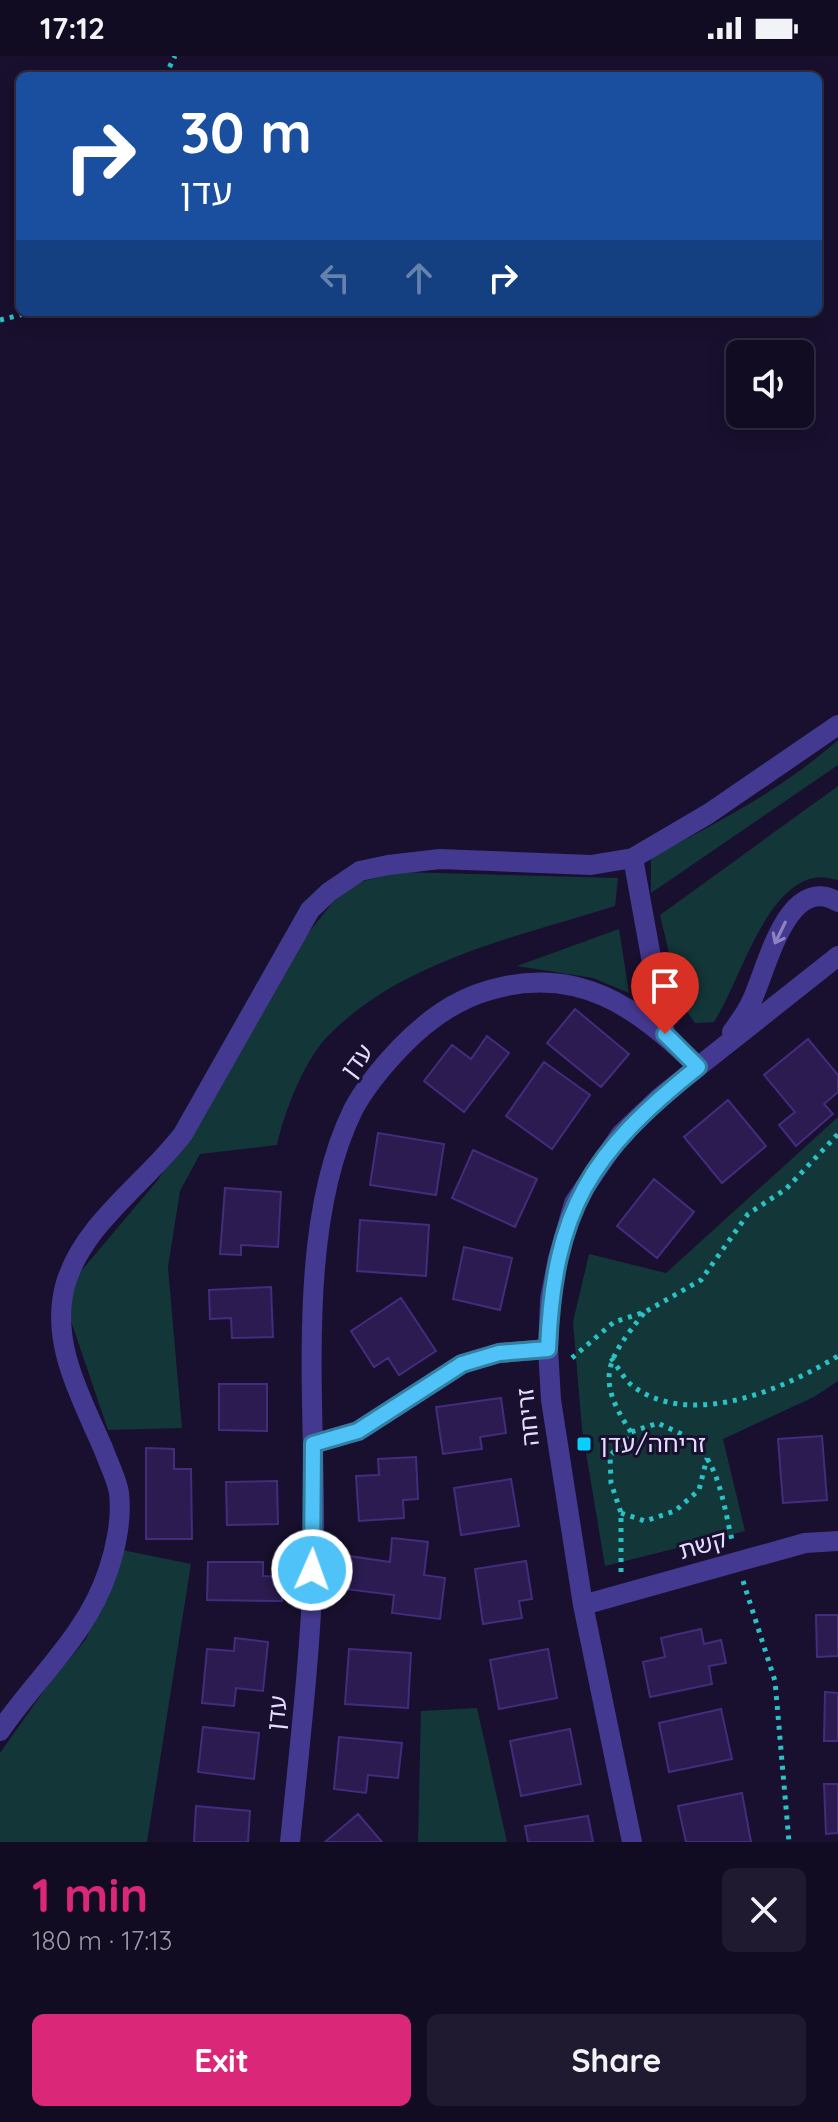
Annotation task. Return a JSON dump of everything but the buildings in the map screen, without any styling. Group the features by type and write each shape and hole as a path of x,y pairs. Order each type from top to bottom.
{"street":[{"path":"0,1731 91,1614 109,1570 119,1521 119,1491 65,1352 59,1324 65,1285 82,1248 115,1207 160,1164 183,1134 310,910 329,892 360,871 388,865 440,859 591,865 633,858 754,784 838,725"},
{"path":"633,858 665,1034"},
{"path":"720,1049 751,1003 788,916 805,899 827,896 838,902"},
{"name":"זריחה","path":"632,1842 583,1605 560,1466 549,1376 550,1299 574,1203 621,1134 698,1067 838,956"},
{"name":"עדן","path":"290,1842 306,1680 314,1542 316,1286 324,1204 335,1156 354,1109 379,1070 415,1032 461,998 513,983 554,983 598,992 627,1005 665,1034 698,1067"},
{"path":"313,1444 358,1431 462,1364 499,1353 548,1349"},
{"name":"קשת","path":"583,1605 805,1543 838,1541"}],"path":[{"path":"549,1376 614,1322 645,1312 701,1280 748,1214 786,1189 838,1134"},
{"path":"631,1432 608,1392 611,1358 645,1312"},
{"path":"611,1358 633,1387 664,1400 704,1406 785,1384 838,1356"},
{"path":"618,1597 623,1543 621,1513 611,1483 610,1456 631,1432 658,1423 692,1440 707,1458 717,1479 738,1562 775,1681 789,1842"},
{"path":"621,1513 645,1521 675,1511 699,1490 707,1458"}],"green space":[{"path":"838,740 838,765 651,893 651,857 772,790"},
{"path":"838,786 838,880 813,878 795,886 780,900 754,940 714,1022 695,1023 681,1003 660,915"},
{"path":"397,872 618,878 615,906 462,954 390,988 358,1010 328,1036 311,1059 290,1103 277,1145 200,1154 180,1191 168,1267 182,1428 108,1430 70,1318 71,1283 157,1181 221,1087 289,957 333,902 357,883"},
{"path":"619,929 629,993 593,978 517,966"},
{"path":"838,1117 838,1381 814,1397 723,1439 745,1531 605,1566 582,1429 573,1322 589,1254 666,1273"},
{"path":"122,1550 191,1564 147,1842 0,1842 0,1753 50,1682 86,1639"},
{"path":"477,1708 507,1842 418,1842 421,1711"}],"place":[{"name":"זריחה/עדן","path":"584,1444"}],"route":[{"path":"312,1570 313,1444 358,1431 462,1364 499,1353 548,1349 550,1299 574,1203 621,1134 698,1067 665,1034"}]}
